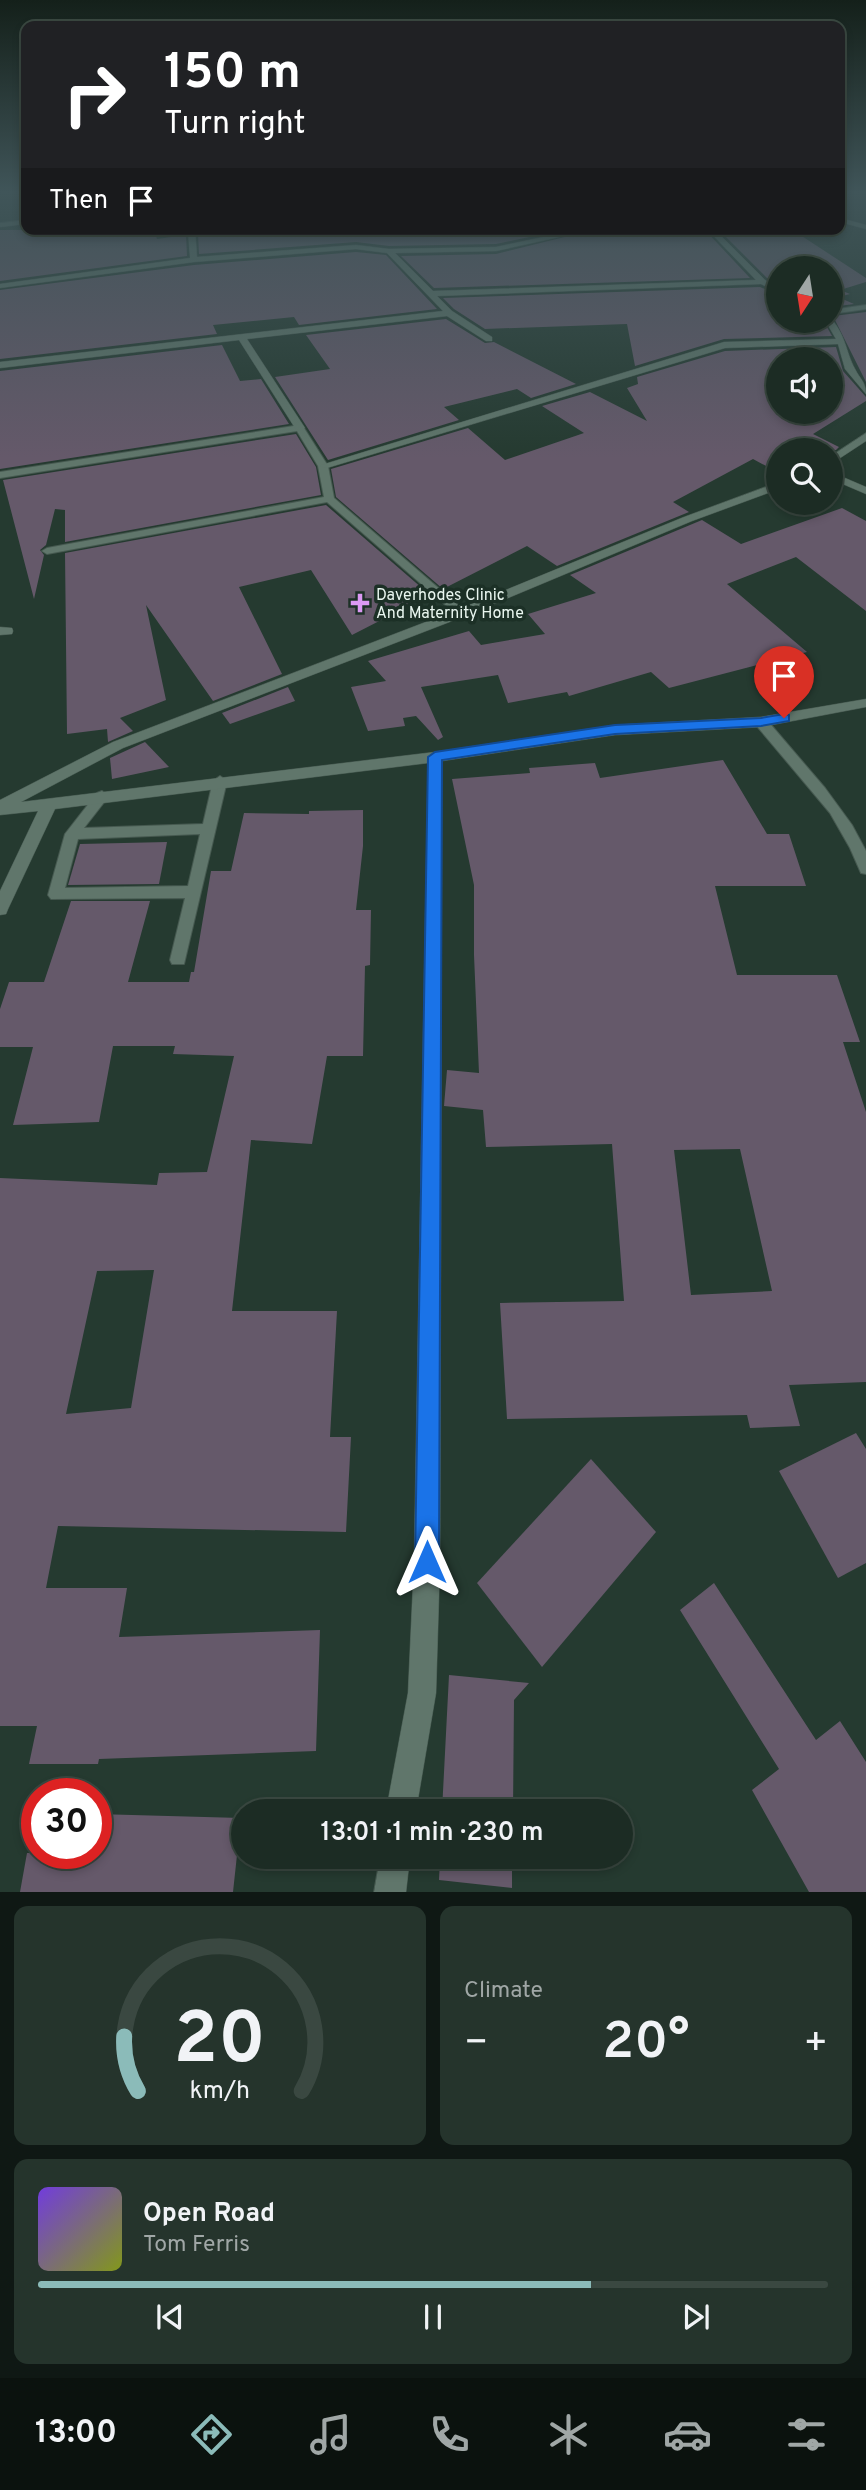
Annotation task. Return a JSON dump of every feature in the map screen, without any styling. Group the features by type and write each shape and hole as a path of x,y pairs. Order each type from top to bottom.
{"street":[{"path":"0,286 35,281"},
{"path":"417,281 449,313 489,339"},
{"path":"429,294 766,284"},
{"path":"0,365 449,313"},
{"path":"837,333 850,369 866,391"},
{"path":"241,337 300,428"},
{"path":"323,466 724,345 842,341"},
{"path":"843,452 866,436"},
{"path":"843,480 866,491"},
{"path":"0,808 118,746 461,613 688,519 766,490"},
{"path":"0,808 435,757 615,730 761,722 862,700"},
{"path":"403,1799 422,1693 427,1562 435,757"},
{"path":"0,909 50,802"},
{"path":"390,1892 393,1869"}],"lane":[{"path":"844,310 866,307"},
{"path":"0,475 300,428 323,466 328,499 461,613"},
{"path":"47,551 328,499"},
{"path":"761,722 835,809 859,849 866,869"},
{"path":"178,960 220,781"},
{"path":"102,796 72,834 56,895 194,892"},
{"path":"72,834 209,828"}],"building":[{"path":"68,281 411,281 437,309 299,325 294,317 213,325 217,334 0,359 0,290"},
{"path":"427,281 646,281 434,288"},
{"path":"844,281 866,282 844,289"},
{"path":"760,287 766,290 766,333 830,333 832,336 724,339 635,366 627,324 485,329 454,309 443,298"},
{"path":"866,312 866,382 842,333 844,332 844,315"},
{"path":"446,319 485,343 494,342 576,384 531,398 517,389 444,407 459,420 328,460 275,377 330,369 306,335"},
{"path":"222,345 240,381 261,379 289,424 0,469 0,371"},
{"path":"766,350 766,424 829,424 813,434 821,438 766,438 766,466 753,459 673,502 689,512 557,566 527,546 443,589 336,497 331,469 468,428 505,460 584,433 542,406 590,392 647,421 627,388 638,384 637,377 725,351"},
{"path":"843,371 866,397 866,401 843,415"},
{"path":"296,434 316,467 321,495 65,542 65,510 55,509 46,545 40,550 44,555 34,599 3,480"},
{"path":"326,505 430,595 352,635 311,570 239,587 282,674 213,701 146,605 166,700 120,718 133,731 108,742 107,729 67,734 65,553"},
{"path":"843,509 866,521 866,611 796,557 727,584 807,652 669,688 651,672 569,696 567,692 508,703 498,675 421,687 443,737 438,740 416,716 403,718 405,726 368,731 351,687 386,681 368,661 469,631 481,645 545,634 528,614 596,593 570,575 702,520 741,544 822,515 843,515"},
{"path":"288,687 295,701 230,724 222,713"},
{"path":"145,742 169,767 112,779 110,758"},
{"path":"723,760 767,834 789,834 806,886 715,886 737,975 837,975 860,1042 843,1042 866,1112 866,1382 789,1385 800,1426 750,1428 747,1415 507,1419 500,1303 624,1301 612,1144 486,1147 483,1110 444,1106 447,1070 479,1073 474,885 452,779 530,773 529,768 595,763 600,778","holes":["740,1149 772,1291 691,1295 674,1150"]},
{"path":"363,810 363,846 356,910 371,910 370,965 365,966 363,1056 327,1056 312,1144 251,1140 232,1311 337,1311 330,1437 351,1437 346,1532 58,1526 46,1588 127,1588 119,1637 320,1630 316,1751 99,1759 98,1764 29,1764 37,1726 0,1726 0,1178 157,1185 159,1173 207,1172 234,1056 173,1054 175,1046 113,1046 99,1122 13,1125 33,1047 0,1047 0,1009 9,982 44,982 71,901 150,901 128,982 189,982 191,972 194,972 211,871 231,871 244,813 309,814 309,811","holes":["154,1270 131,1408 66,1414 97,1271"]},
{"path":"167,842 159,884 68,885 80,844"},
{"path":"856,1433 866,1449 866,1563 838,1578 779,1471"},
{"path":"591,1459 656,1532 542,1667 477,1583"},
{"path":"714,1583 816,1740 840,1721 866,1762 866,1892 809,1892 752,1790 779,1769 680,1610"},
{"path":"449,1675 529,1683 514,1700 513,1799 443,1799"},
{"path":"112,1814 231,1818 231,1869 235,1869 233,1892 20,1892 24,1869 112,1869"},
{"path":"439,1869 512,1869 512,1888 439,1880"}],"place":[{"name":"Daverhodes Clinic And Maternity Home","path":"360,603"}],"route":[{"path":"427,1562 435,757 615,730 761,722 784,718"}]}
